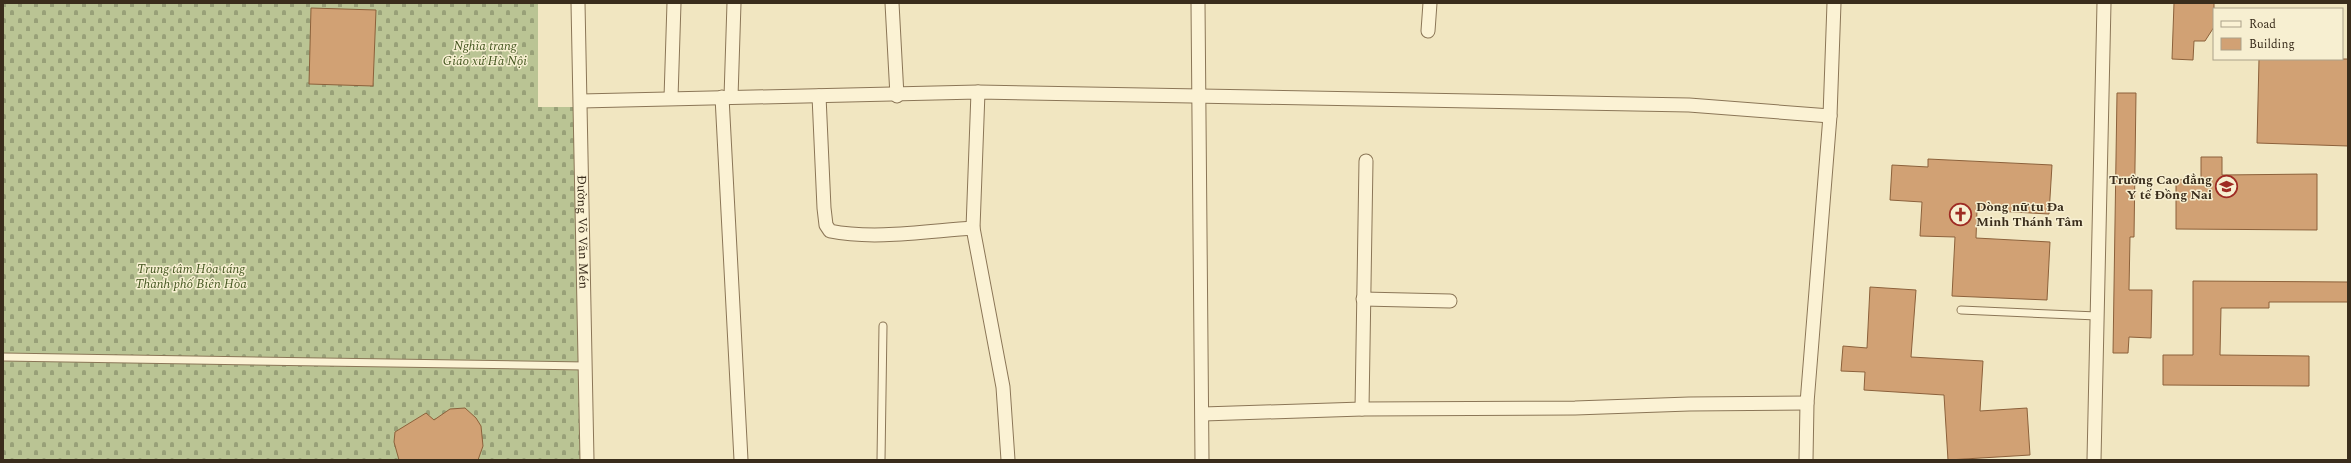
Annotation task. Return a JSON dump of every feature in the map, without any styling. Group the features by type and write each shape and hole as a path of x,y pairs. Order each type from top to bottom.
{"street":[{"name":"Đường Võ Văn Mén","path":"578,3 587,460"},
{"path":"671,98 674,3"},
{"path":"734,3 727,97 741,460"},
{"path":"892,3 897,96"},
{"path":"1198,3 1203,414 1202,460"},
{"path":"1428,31 1430,3"},
{"path":"1806,460 1807,403 1830,116 1834,3"},
{"path":"2094,460 2104,3"},
{"path":"581,101 727,97 897,96 978,92 1567,104 1689,105 1830,116"},
{"path":"978,92 973,228 1003,387 1008,460"},
{"path":"819,96 824,208 826,225 830,231 842,233 880,233 973,228"},
{"path":"1362,409 1366,161"},
{"path":"1363,300 1450,301"},
{"path":"1203,414 1362,409 1575,408 1689,404 1807,403"}],"lane":[{"path":"1961,310 2097,316"},
{"path":"881,460 883,326"},
{"path":"3,357 585,366"}],"green space":[{"name":"Trung tâm Hỏa táng Thành phố Biên Hòa","path":"3,3 538,3 538,107 575,107 581,460 3,460"}],"building":[{"path":"2174,3 2214,3 2213,29 2205,41 2194,41 2193,60 2172,59"},
{"path":"311,8 376,10 373,86 309,84"},
{"path":"2348,59 2348,146 2257,143 2259,60"},
{"path":"2117,93 2136,93 2134,237 2130,237 2129,290 2152,290 2151,338 2129,337 2128,353 2113,353"},
{"path":"2201,157 2222,157 2222,175 2317,174 2317,230 2176,229 2176,180 2201,179"},
{"path":"1928,159 2052,165 2049,214 1977,210 1976,238 2050,242 2047,300 1952,296 1955,237 1920,236 1922,202 1890,200 1892,165 1928,167"},
{"path":"2193,281 2348,282 2348,302 2269,302 2269,308 2221,308 2220,355 2309,356 2309,386 2163,385 2163,355 2193,355"},
{"path":"1870,287 1916,290 1911,357 1983,361 1980,411 2027,408 2030,455 1948,460 1944,395 1864,390 1865,372 1841,371 1843,346 1867,348"},
{"path":"465,408 476,418 481,426 483,446 478,460 399,460 394,442 395,432 426,413 434,420 450,409"}],"place":[{"name":"Trường Cao đẳng Y tế Đồng Nai","path":"2227,187"},
{"name":"Dòng nữ tu Đa Minh Thánh Tâm","path":"1961,214"}],"park label":[{"name":"Nghĩa trang Giáo xứ Hà Nội","path":"485,54"}]}
